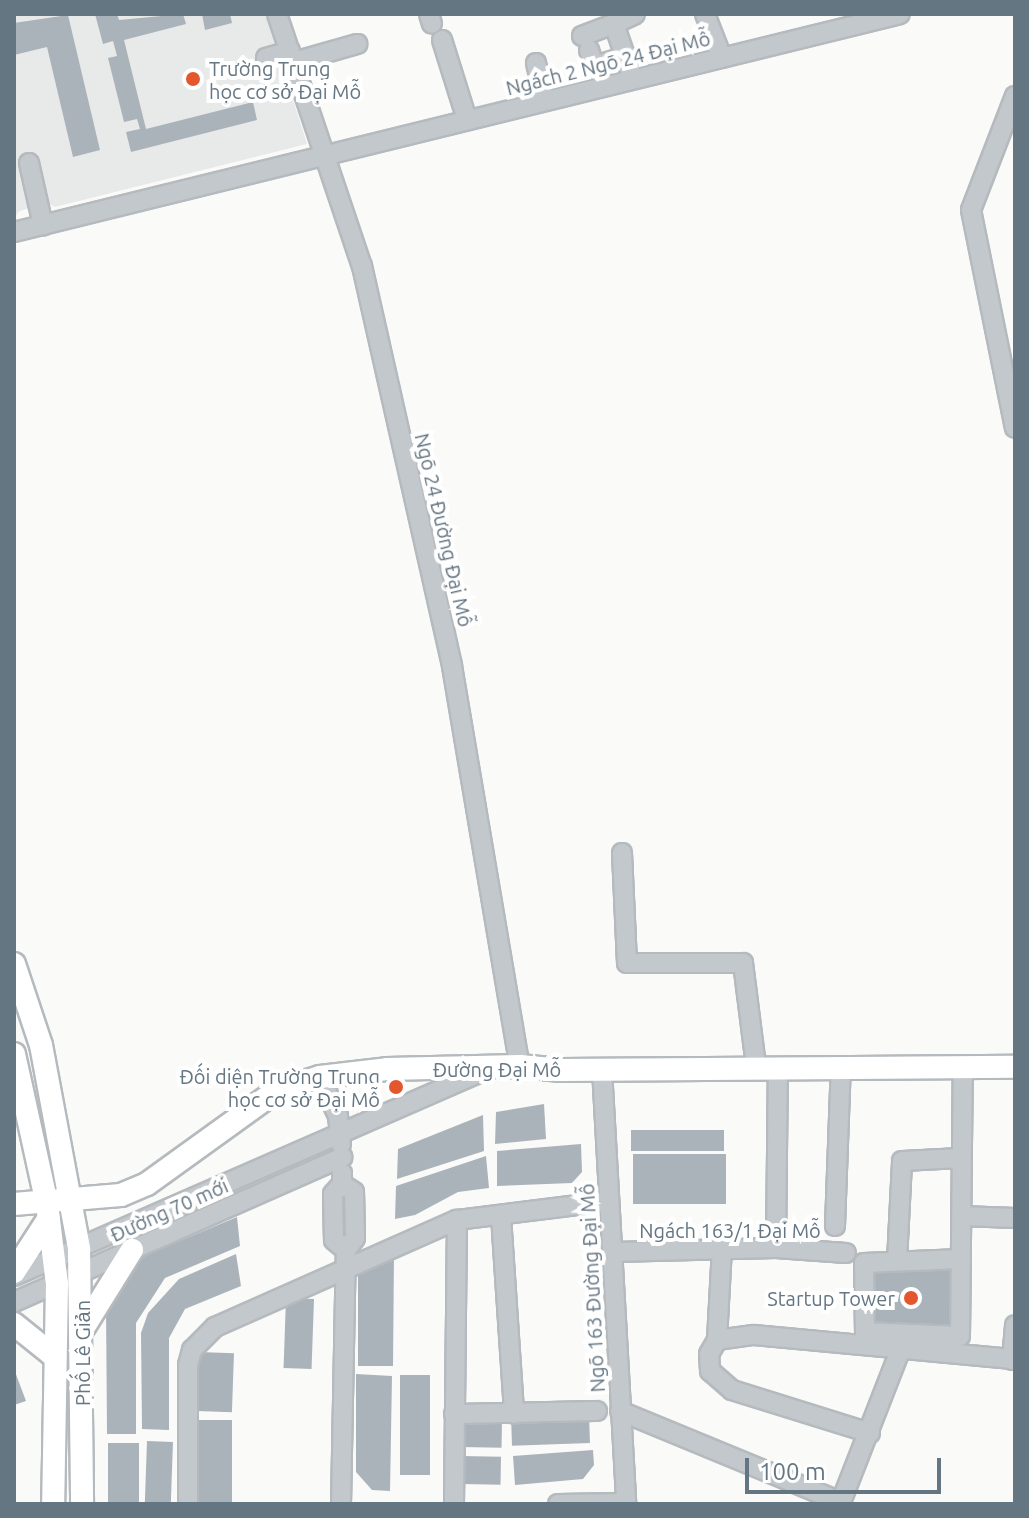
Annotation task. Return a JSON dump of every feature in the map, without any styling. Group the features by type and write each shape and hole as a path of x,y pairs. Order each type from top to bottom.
{"main road":[{"name":"Phố Lê Giản","path":"14,964 41,1045 79,1249 84,1327 82,1504"},
{"name":"Phố Lê Giản","path":"14,1054 48,1211 57,1284 53,1504"},
{"name":"Đường Đại Mỗ","path":"14,1204 48,1211 71,1203 121,1195 147,1184 276,1091 320,1077 387,1069 520,1066 602,1069 1015,1067"},
{"path":"14,1274 48,1211"},
{"path":"84,1327 132,1250"},
{"path":"14,1324 55,1357"}],"street":[{"name":"Ngõ 24 Đường Đại Mỗ","path":"277,14 362,266 452,666 520,1066"},
{"path":"626,56 594,66 586,43 635,14"},
{"path":"705,14 722,58"},
{"name":"Ngách 2 Ngõ 24 Đại Mỗ","path":"14,232 722,58 853,20 900,14"},
{"path":"614,24 633,79"},
{"path":"434,26 467,120"},
{"path":"266,58 357,44"},
{"path":"536,63 545,101"},
{"path":"1015,96 971,210 1015,428"},
{"path":"29,163 43,225"},
{"path":"622,853 627,963 743,963 767,1066 776,1248"},
{"path":"835,1226 841,1066"},
{"path":"961,1259 864,1263 865,1332 960,1336 961,1259 961,1158 963,1066"},
{"name":"Đường 70 mới","path":"14,1274 79,1249 490,1068"},
{"name":"Ngõ 163 Đường Đại Mỗ","path":"602,1069 626,1504"},
{"path":"320,1077 341,1135 342,1184 333,1194 334,1240 346,1250 341,1504"},
{"name":"Đường 70 mới","path":"14,1302 342,1157"},
{"path":"897,1261 902,1161 961,1158"},
{"path":"188,1504 192,1350 215,1327 457,1220 609,1201"},
{"path":"501,1216 514,1414"},
{"path":"961,1216 1015,1218"},
{"path":"454,1504 457,1220"},
{"name":"Ngách 163/1 Đại Mỗ","path":"614,1252 776,1248 846,1253"},
{"path":"722,1249 717,1340 709,1354 718,1383 870,1433"},
{"path":"717,1340 754,1335 1013,1360 1015,1325"},
{"path":"620,1411 784,1474 841,1502 901,1348"},
{"path":"454,1414 597,1411"},
{"path":"558,1504 626,1504"}],"shaded area":[{"name":"Trường Trung học cơ sở Đại Mỗ","path":"14,14 266,14 307,144 55,207 45,202 18,212 14,220"}],"building":[{"name":"Trường Trung học cơ sở Đại Mỗ","path":"95,14 117,14 119,20 183,14 186,24 124,40 146,129 253,102 257,120 131,152 126,132 140,129 137,119 124,122 108,58 117,56 113,41 103,44"},
{"path":"202,14 230,14 232,23 205,30"},
{"path":"68,15 100,150 73,157 47,47 14,55 14,23"},
{"path":"544,1104 546,1139 495,1144 496,1112"},
{"path":"483,1115 484,1151 397,1179 398,1149"},
{"path":"631,1130 724,1130 724,1151 631,1151"},
{"path":"581,1144 582,1172 572,1183 497,1186 497,1151"},
{"path":"633,1154 726,1154 726,1204 633,1204"},
{"path":"486,1156 489,1188 458,1192 415,1215 395,1219 396,1186"},
{"path":"237,1217 240,1246 165,1278 136,1323 136,1434 107,1434 106,1307 144,1256"},
{"path":"394,1252 393,1366 358,1366 358,1275"},
{"path":"236,1254 241,1286 185,1309 169,1338 169,1430 142,1429 141,1333 148,1313 179,1279"},
{"name":"Startup Tower","path":"953,1266 954,1327 869,1328 868,1267"},
{"path":"286,1298 314,1299 312,1369 284,1368"},
{"path":"199,1352 234,1353 232,1412 197,1411"},
{"path":"14,1369 26,1401 14,1405"},
{"path":"356,1374 392,1376 390,1491 372,1490 356,1472"},
{"path":"400,1375 430,1375 430,1475 400,1475"},
{"path":"589,1415 590,1443 512,1446 511,1418"},
{"path":"462,1419 502,1420 502,1448 462,1447"},
{"path":"197,1420 232,1420 232,1504 197,1504"},
{"path":"147,1441 173,1442 171,1504 145,1504"},
{"path":"108,1443 139,1443 139,1504 108,1504"},
{"path":"593,1450 594,1465 583,1479 515,1485 513,1456"},
{"path":"462,1456 501,1457 501,1485 462,1484"}],"place":[{"name":"Trường Trung học cơ sở Đại Mỗ","path":"193,79"},
{"name":"Đối diện Trường Trung học cơ sở Đại Mỗ","path":"396,1087"},
{"name":"Startup Tower","path":"911,1298"}]}
